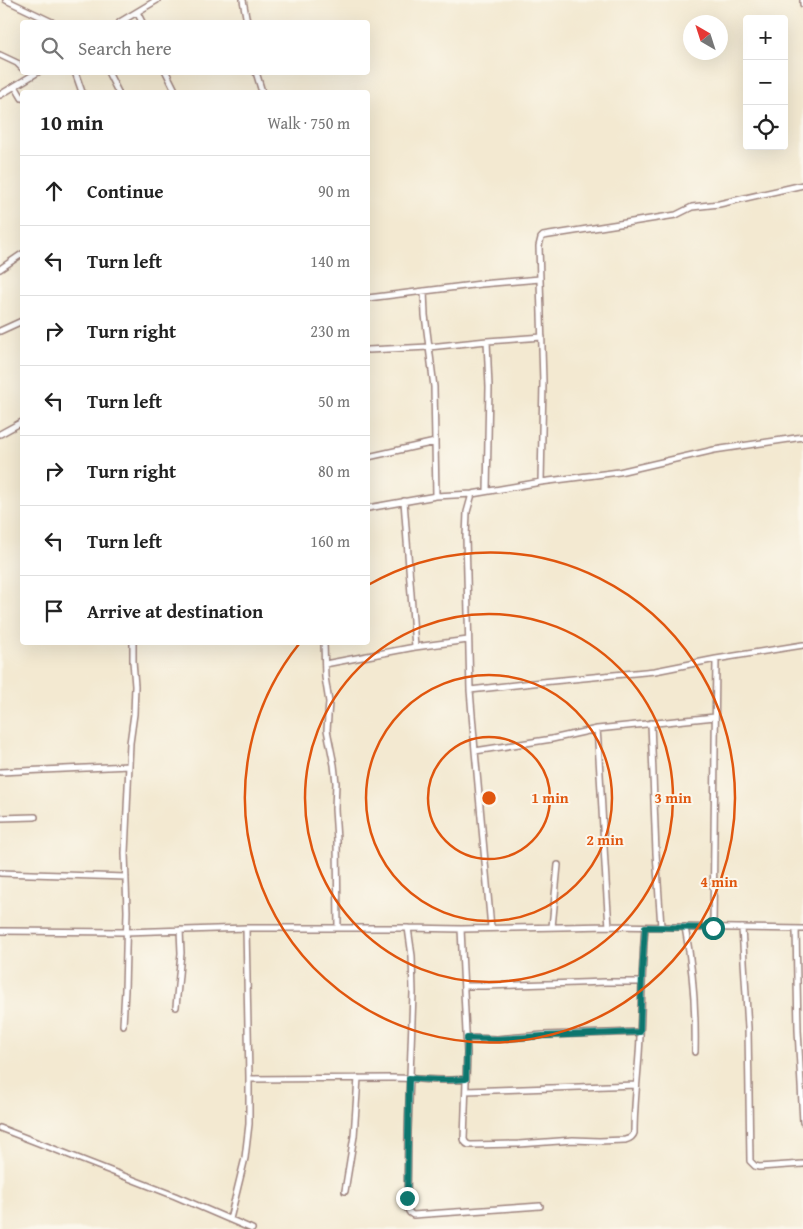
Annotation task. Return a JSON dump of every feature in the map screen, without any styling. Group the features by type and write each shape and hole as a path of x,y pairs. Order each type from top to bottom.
{"street":[{"path":"6,0 48,20"},
{"path":"123,20 157,0"},
{"path":"243,0 247,20"},
{"path":"802,0 803,4"},
{"path":"137,12 141,20"},
{"path":"0,55 20,66"},
{"path":"0,95 16,86 28,75"},
{"path":"76,75 81,90"},
{"path":"110,75 117,90"},
{"path":"168,75 175,90"},
{"path":"257,75 261,90"},
{"path":"16,86 20,94"},
{"path":"541,482 543,382 540,241 543,236 676,215 692,207 719,204 803,184"},
{"path":"0,269 20,255"},
{"path":"370,298 540,279"},
{"path":"424,291 434,387 436,496"},
{"path":"0,331 20,322"},
{"path":"370,350 429,347 542,337"},
{"path":"487,341 489,387 488,491"},
{"path":"0,434 20,423"},
{"path":"370,508 436,496 472,494 541,482 619,472 714,450 803,436"},
{"path":"370,457 435,442"},
{"path":"472,494 466,537 470,690 491,928"},
{"path":"404,501 415,647"},
{"path":"325,664 415,647 468,640"},
{"path":"123,1024 126,932 126,805 134,714 134,645"},
{"path":"324,645 329,702 328,730 336,784 338,928"},
{"path":"470,690 655,671 803,645"},
{"path":"713,928 716,659"},
{"path":"475,751 552,739 597,729 714,716"},
{"path":"651,723 660,927"},
{"path":"597,729 609,926"},
{"path":"0,772 129,766"},
{"path":"0,818 35,817"},
{"path":"552,928 558,865"},
{"path":"0,873 126,877"},
{"path":"0,931 126,932 246,928 461,929 609,926 803,929"},
{"path":"461,929 467,1038 464,1139 468,1145 573,1140 598,1141 628,1139 633,1136 645,927"},
{"path":"686,927 693,981 696,1029 695,1052"},
{"path":"230,1219 245,1158 249,1124 246,928"},
{"path":"408,928 412,956 413,993 409,1078 407,1208 413,1215 540,1206"},
{"path":"742,928 748,1028 750,1161 759,1167 803,1164"},
{"path":"796,929 798,1030 803,1122"},
{"path":"176,1007 180,930"},
{"path":"464,986 641,982"},
{"path":"467,1038 497,1039 640,1032"},
{"path":"345,1191 354,1136 358,1078"},
{"path":"249,1079 409,1078 430,1081 466,1079"},
{"path":"466,1091 636,1085"},
{"path":"0,1128 175,1196 252,1229"}],"route":[{"path":"407,1198 409,1078 430,1081 466,1079 467,1038 497,1039 587,1033 640,1032 645,927 713,928"}]}
